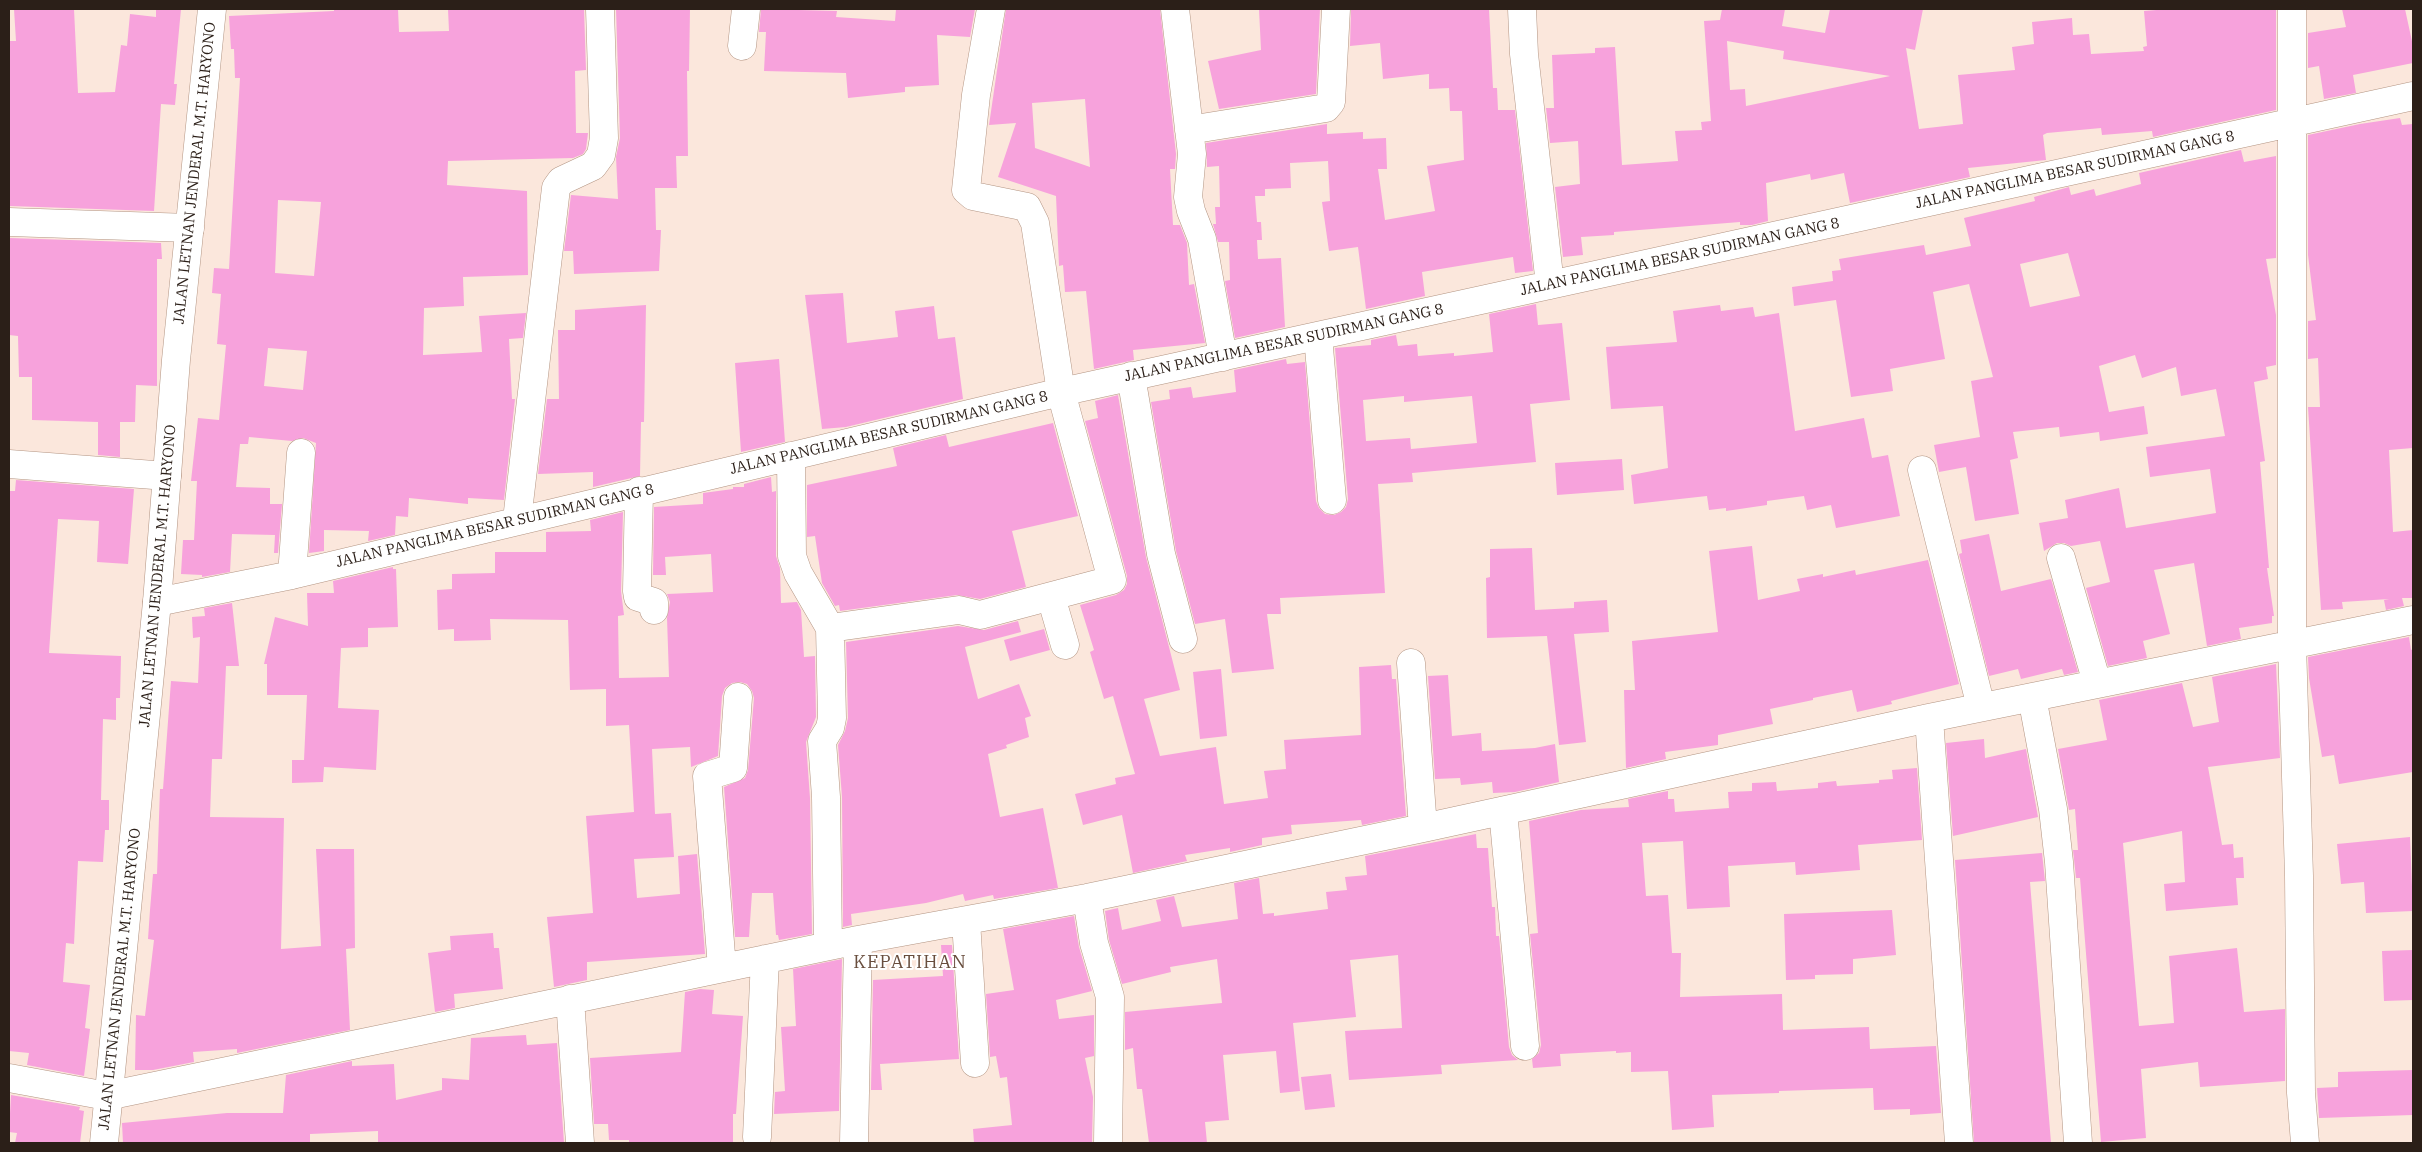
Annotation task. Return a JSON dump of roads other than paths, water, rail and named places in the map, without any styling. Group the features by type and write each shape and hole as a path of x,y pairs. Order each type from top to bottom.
{"street":[{"name":"JALAN LETNAN JENDERAL M.T. HARYONO","path":"104,1143 107,1096 158,602 167,476 212,9"},
{"path":"517,520 556,188 561,181 593,166 600,155 604,138 600,9"},
{"path":"742,46 746,9"},
{"path":"830,628 959,610 980,615 1112,580 1060,392 1035,222 1027,207 1020,204 973,196 966,190 976,95 991,9"},
{"path":"1175,9 1192,154 1188,196 1205,255 1224,357"},
{"path":"1190,130 1326,108 1331,102 1336,9"},
{"path":"1522,9 1524,54 1550,285"},
{"path":"2292,9 2291,123 2294,394 2292,644 2299,876 2301,1093 2305,1143"},
{"name":"JALAN PANGLIMA BESAR SUDIRMAN GANG 8","path":"158,602 292,574 1131,376 2413,96"},
{"path":"9,222 190,228"},
{"path":"1318,336 1332,500"},
{"path":"1131,376 1158,536 1183,639"},
{"path":"292,574 301,453"},
{"path":"791,456 792,556 798,573 830,628 832,718 830,728 822,742 826,797 828,946"},
{"path":"9,464 167,476"},
{"path":"1922,470 1981,707"},
{"path":"639,492 637,590 638,597 654,602 654,610"},
{"path":"2061,558 2097,683"},
{"path":"1050,597 1065,645"},
{"path":"9,1078 107,1096 828,946 1087,898 1503,811 1981,707 2413,620"},
{"path":"1411,663 1423,828"},
{"path":"722,968 707,776 733,768 738,697"},
{"path":"2032,697 2053,808 2059,862 2078,1143"},
{"path":"1929,718 1959,1143"},
{"path":"1503,811 1525,1046"},
{"path":"1087,898 1094,944 1110,997 1108,1143"},
{"path":"966,921 975,1063"},
{"path":"854,1143 858,940"},
{"path":"757,1137 765,959"},
{"path":"570,999 580,1143"}],"district":[{"name":"KEPATIHAN","path":"910,963"}]}
